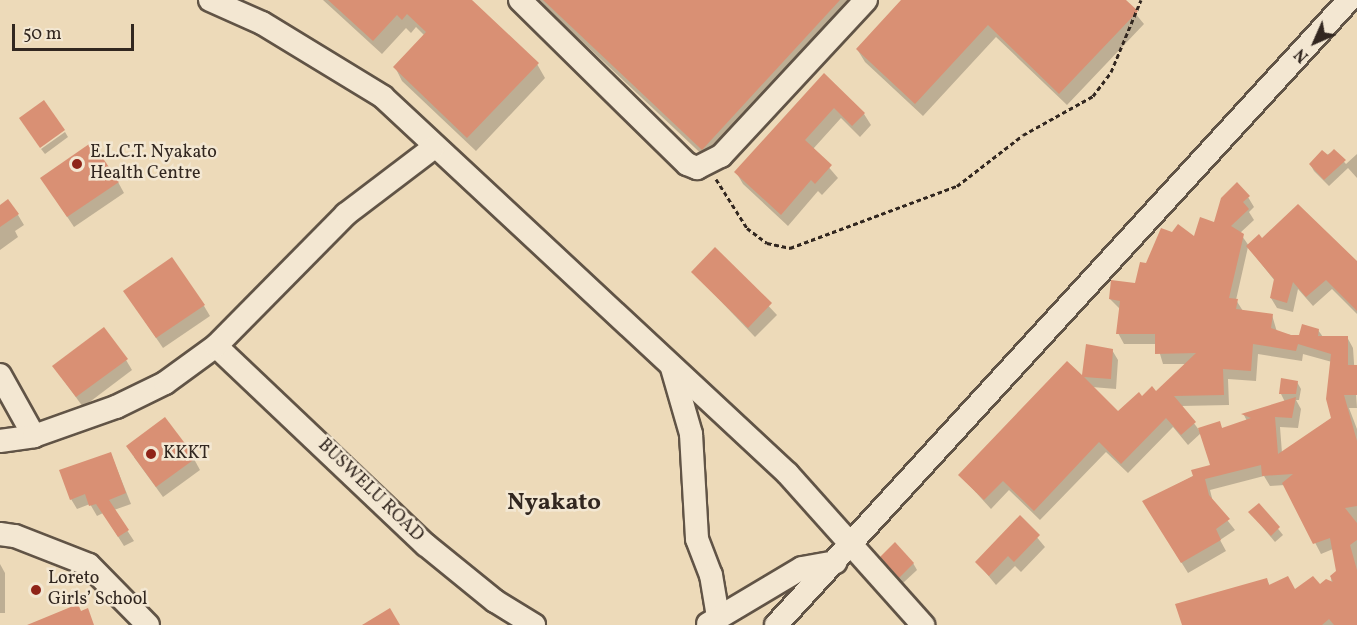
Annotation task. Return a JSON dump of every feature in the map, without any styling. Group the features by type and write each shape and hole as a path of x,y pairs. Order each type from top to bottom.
{"street":[{"path":"210,0 262,23 383,97 434,148 788,474 843,554 923,625"},
{"path":"520,0 687,164 697,168 708,166 721,156 866,0"},
{"path":"776,625 1349,0"},
{"path":"0,441 34,436 146,392 216,345 346,214 434,148"},
{"name":"BUSWELU ROAD","path":"216,345 426,545 495,601 534,625"},
{"path":"670,365 691,434 692,510 712,621 802,568 843,554"},
{"path":"0,375 34,436"},
{"path":"0,534 15,536 89,565 148,625"}],"path":[{"path":"708,166 747,228 766,243 790,248 957,186 1023,135 1093,96 1111,72 1141,0"}],"building":[{"path":"328,0 472,0 539,63 467,138 393,67 426,32 407,14 402,20 397,15 373,41"},
{"path":"543,0 840,0 702,150"},
{"path":"901,0 1126,0 1138,11 1059,94 988,25 915,104 856,49"},
{"path":"824,73 865,113 852,126 834,108 805,140 832,165 815,184 811,180 781,215 734,172"},
{"path":"44,100 65,130 40,148 19,118"},
{"path":"92,142 119,182 67,217 40,178"},
{"path":"1334,149 1346,160 1324,180 1309,164 1322,150 1328,155"},
{"path":"1237,182 1250,196 1243,202 1249,209 1231,226 1244,234 1229,298 1238,299 1236,309 1273,314 1271,328 1291,335 1299,335 1302,324 1319,329 1318,336 1348,336 1348,365 1357,365 1357,395 1344,395 1357,441 1357,506 1345,508 1357,523 1357,540 1350,545 1357,570 1357,625 1334,625 1329,619 1322,625 1182,625 1175,604 1267,578 1269,585 1288,576 1295,589 1313,576 1320,584 1326,579 1333,582 1330,576 1336,571 1330,538 1313,544 1282,483 1293,474 1262,476 1261,465 1205,479 1209,495 1230,519 1216,529 1221,540 1181,563 1142,501 1193,476 1191,470 1210,465 1198,428 1220,421 1222,428 1251,418 1241,414 1296,397 1292,418 1275,417 1278,454 1331,418 1326,399 1331,354 1298,344 1296,351 1253,344 1251,371 1223,369 1224,395 1174,396 1196,422 1181,435 1166,418 1121,464 1099,442 1034,511 1003,481 984,500 958,475 1067,361 1082,375 1086,344 1113,349 1111,379 1084,377 1118,411 1139,392 1142,396 1152,386 1156,391 1196,353 1155,354 1155,334 1116,334 1120,301 1109,299 1111,280 1135,283 1140,262 1146,263 1161,228 1172,232 1178,224 1194,236 1200,217 1214,222 1221,198"},
{"path":"8,199 19,214 0,227 0,205"},
{"path":"1298,204 1357,261 1357,311 1326,280 1306,297 1293,282 1287,303 1270,298 1274,279 1246,246 1259,234 1262,238"},
{"path":"715,247 772,303 748,328 691,272"},
{"path":"172,257 205,305 156,338 123,291"},
{"path":"104,327 128,359 76,397 52,366"},
{"path":"1281,378 1298,381 1296,394 1279,394"},
{"path":"165,417 196,458 156,487 126,446"},
{"path":"111,452 126,493 109,500 129,530 118,537 96,504 89,506 85,494 70,500 59,470"},
{"path":"1259,503 1280,527 1271,536 1248,512"},
{"path":"1020,515 1040,535 1014,562 1008,556 989,576 975,562"},
{"path":"895,542 914,563 899,578 880,557"},
{"path":"78,604 81,611 88,608 94,625 27,625"},
{"path":"390,608 400,625 362,625"}],"place":[{"name":"E.L.C.T. Nyakato Health Centre","path":"77,164"},
{"name":"KKKT","path":"151,454"},
{"name":"Loreto Girls’ School","path":"36,590"}],"district":[{"name":"Nyakato","path":"554,504"}]}
